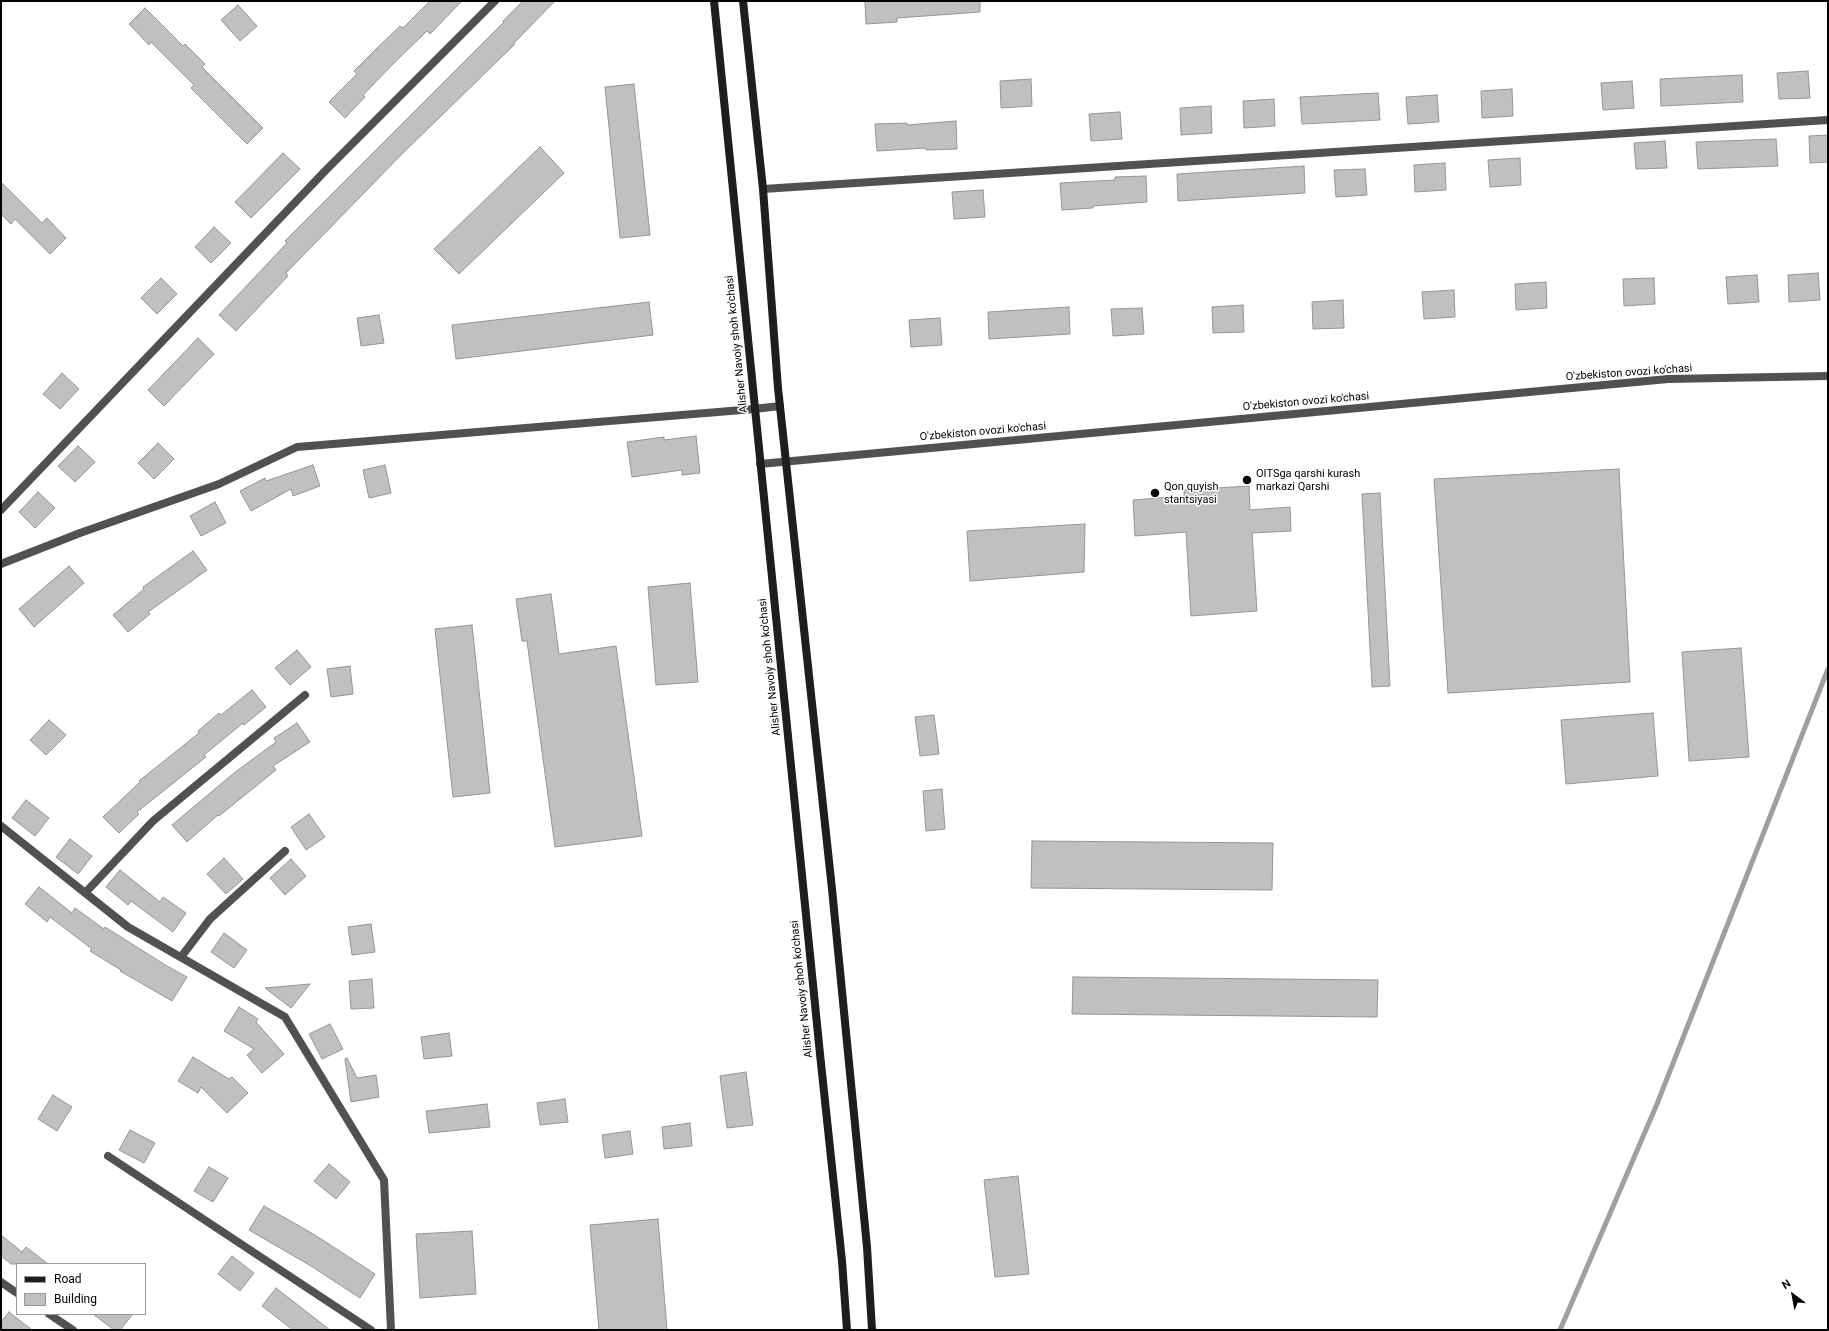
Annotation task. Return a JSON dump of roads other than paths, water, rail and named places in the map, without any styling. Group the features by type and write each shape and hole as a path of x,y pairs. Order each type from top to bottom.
{"main road":[{"name":"Alisher Navoiy shoh ko'chasi","path":"714,1 754,409 842,1261 847,1330"},
{"path":"743,1 763,189 780,406 833,897 867,1247 872,1330"}],"street":[{"path":"1,510 326,170 495,1"},
{"path":"763,189 1828,120"},
{"name":"O'zbekiston ovozi ko'chasi","path":"760,464 1668,379 1828,376"},
{"path":"1,564 80,533 219,484 297,447 780,406"},
{"path":"85,893 153,821 305,695"},
{"path":"1,826 128,927 285,1017 384,1180 391,1330"},
{"path":"181,957 210,919 285,851"},
{"path":"108,1156 371,1330"},
{"path":"1,1282 16,1291"},
{"path":"50,1315 73,1330"}],"waterway":[{"path":"1560,1330 1657,1104 1828,669"}],"place":[{"name":"OITSga qarshi kurash markazi Qarshi","path":"1247,480"},
{"name":"Qon quyish stantsiyasi","path":"1155,493"}]}
